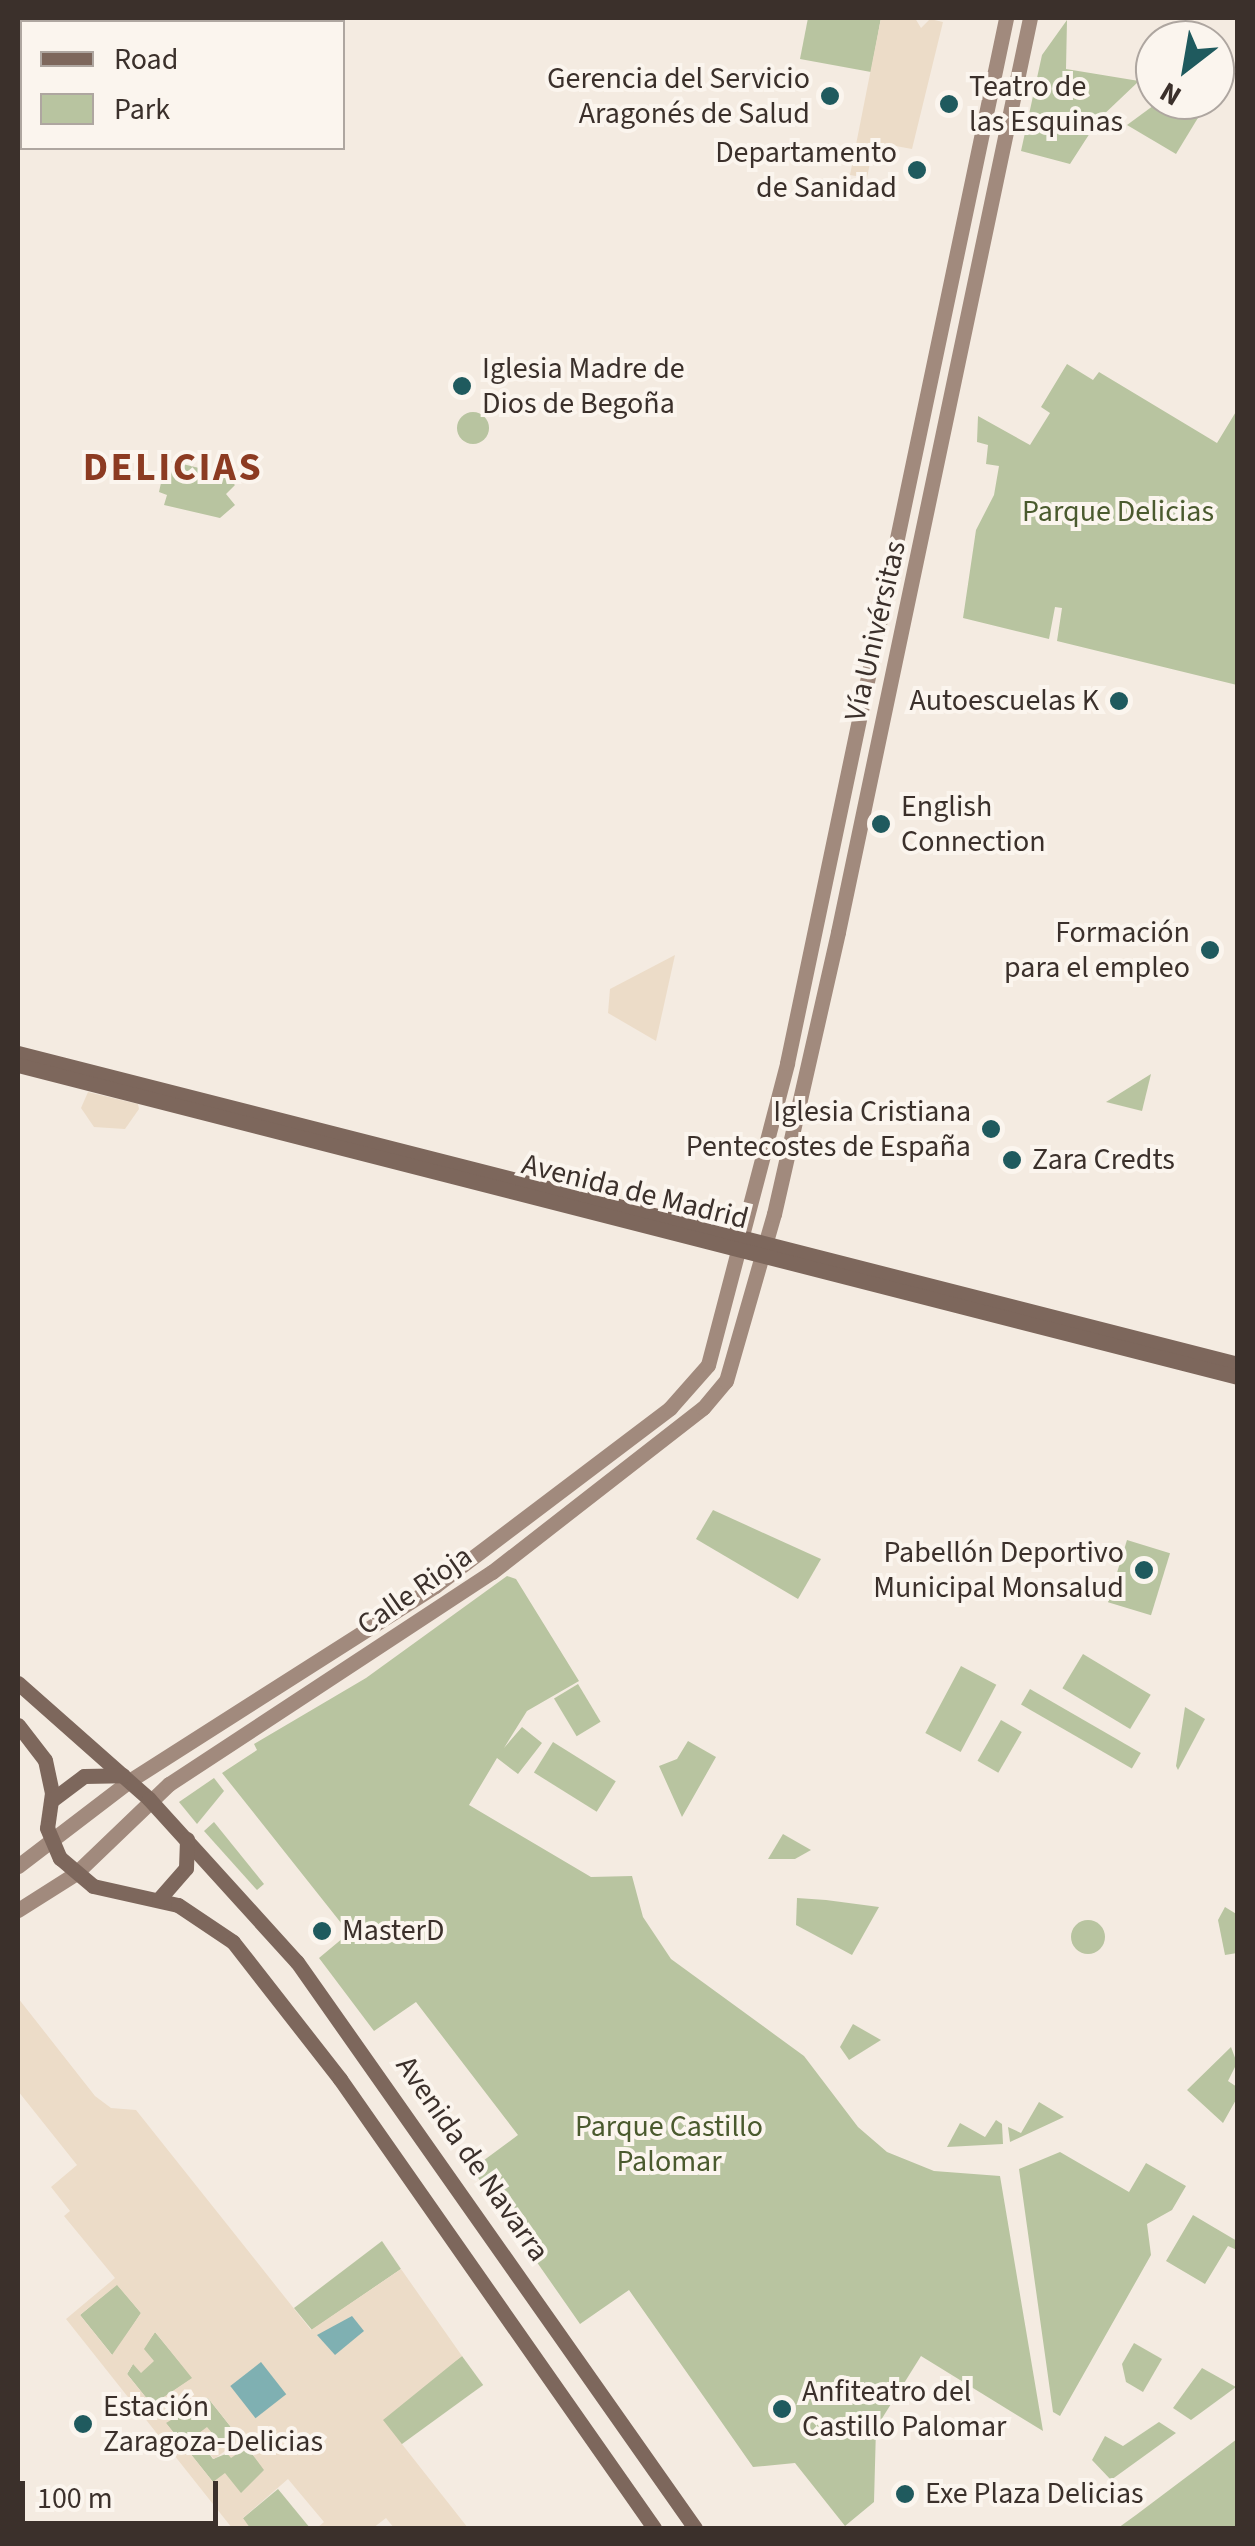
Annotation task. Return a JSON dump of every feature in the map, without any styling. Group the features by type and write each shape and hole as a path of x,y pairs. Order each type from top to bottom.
{"main road":[{"name":"Vía Univérsitas","path":"744,1241 856,742 1006,18"},
{"name":"Vía Univérsitas","path":"765,1247 874,763 1030,18"},
{"path":"856,742 874,763"},
{"name":"Avenida de Madrid","path":"18,1052 744,1241 1238,1378"},
{"name":"Avenida de Madrid","path":"18,1066 744,1241"},
{"name":"Calle Rioja","path":"18,1866 51,1844 126,1778 493,1544 517,1521 696,1382 719,1339 744,1241"},
{"name":"Avenida de Madrid","path":"765,1247 1238,1364"},
{"name":"Calle Rioja","path":"18,1910 75,1874 149,1799 405,1633 719,1392 736,1358 765,1247"},
{"path":"493,1544 518,1549 517,1521"},
{"name":"Avenida de Navarra","path":"18,1683 186,1836 342,2022 695,2528"},
{"path":"18,1725 45,1760 52,1800 51,1844 75,1874"},
{"path":"52,1800 84,1776 126,1778"},
{"path":"159,1898 186,1868 186,1836"},
{"name":"Avenida de Navarra","path":"75,1874 99,1888 159,1898 221,1931 271,1987 654,2528"}],"green space":[{"path":"808,18 881,18 871,72 800,59"},
{"path":"1067,20 1066,69 1135,80 1135,85 1099,119 1070,164 1021,151 1042,55"},
{"path":"1135,119 1197,120 1176,154 1127,125"},
{"name":"Parque Delicias","path":"1067,364 1093,380 1099,372 1217,443 1237,410 1237,685 1057,641 1062,608 1055,607 1049,639 963,618 976,530 994,495 999,466 986,464 988,445 977,442 978,416 1030,445 1050,413 1041,407"},
{"path":"473,412 484,417 489,428 484,439 473,444 462,439 457,428 462,417"},
{"path":"166,460 224,474 235,485 226,494 235,505 220,518 164,505 167,495 159,492"},
{"path":"1151,1074 1142,1111 1106,1102"},
{"path":"713,1510 821,1559 798,1599 696,1539"},
{"name":"Pabellón Deportivo Municipal Monsalud","path":"1127,1540 1170,1553 1151,1615 1108,1602"},
{"name":"Parque Castillo Palomar","path":"507,1576 516,1579 579,1681 527,1711 504,1748 522,1727 542,1743 518,1774 497,1758 469,1805 591,1877 632,1876 643,1917 671,1959 804,2056 858,2127 887,2152 934,2171 1000,2176 1043,2431 921,2356 876,2428 874,2502 845,2526 795,2463 753,2467 629,2290 580,2324 472,2169 518,2135 416,2002 374,2031 319,1958 349,1933 222,1773 257,1750 254,1744 366,1678"},
{"path":"1083,1654 1151,1695 1130,1729 1062,1688"},
{"path":"961,1666 996,1685 961,1752 925,1733"},
{"path":"578,1684 601,1722 577,1736 554,1698"},
{"path":"1030,1689 1141,1753 1132,1769 1021,1705"},
{"path":"1185,1707 1205,1719 1178,1770 1176,1766"},
{"path":"1001,1720 1022,1732 998,1773 978,1761"},
{"path":"688,1741 716,1757 682,1817 659,1766 677,1759"},
{"path":"553,1742 616,1781 597,1812 534,1773"},
{"path":"214,1778 224,1791 197,1824 179,1802"},
{"path":"214,1822 264,1884 257,1890 204,1831"},
{"path":"783,1834 811,1850 795,1859 768,1859"},
{"path":"797,1898 879,1907 852,1955 796,1925"},
{"path":"1225,1907 1238,1915 1237,1953 1225,1955 1218,1920"},
{"path":"1088,1920 1100,1925 1105,1937 1100,1949 1088,1954 1076,1949 1071,1937 1076,1925"},
{"path":"853,2024 881,2040 849,2060 840,2047"},
{"path":"1231,2047 1237,2063 1228,2081 1237,2087 1237,2098 1223,2123 1187,2090"},
{"path":"1039,2102 1064,2117 1010,2142 1008,2127 1021,2133"},
{"path":"996,2120 1002,2124 1003,2144 947,2147 960,2123 985,2137"},
{"path":"1060,2152 1129,2192 1146,2163 1186,2186 1172,2210 1147,2224 1151,2255 1060,2416 1053,2412 1019,2169"},
{"path":"1193,2215 1237,2241 1237,2250 1228,2246 1205,2284 1166,2261"},
{"path":"382,2241 401,2269 312,2330 294,2308"},
{"path":"117,2284 141,2313 113,2356 80,2315"},
{"path":"155,2332 193,2378 152,2405 127,2374 133,2364 153,2362 143,2349"},
{"path":"1134,2343 1162,2359 1143,2392 1126,2382 1122,2364"},
{"path":"462,2356 483,2385 401,2445 379,2416"},
{"path":"1202,2368 1236,2387 1191,2420 1173,2408"},
{"path":"208,2398 238,2436 224,2448 196,2436 213,2459 246,2446 265,2470 241,2494 213,2482 165,2422"},
{"path":"1159,2422 1176,2433 1111,2480 1092,2460 1105,2436 1123,2446"},
{"path":"1237,2439 1237,2528 1118,2528 1136,2515"},
{"path":"278,2489 310,2528 250,2528 242,2519"}],"shaded area":[{"path":"881,18 915,18 921,28 930,19 943,22 912,149 874,142 867,178 850,175"},
{"path":"675,955 656,1041 608,1013 610,989"},
{"path":"88,1092 138,1104 139,1109 125,1129 94,1127 81,1108"},
{"path":"18,1998 95,2096 111,2108 136,2110 311,2330 401,2269 462,2356 383,2420 468,2528 394,2528 386,2518 373,2528 317,2528 324,2522 288,2479 243,2518 250,2528 232,2528 66,2319 115,2278 64,2216 70,2211 51,2187 77,2165 18,2091","holes":["117,2285 141,2313 112,2355 80,2315","155,2332 192,2378 152,2405 127,2374 133,2364 141,2373 154,2361 144,2349","208,2398 238,2436 224,2447 207,2427 195,2436 214,2459 225,2451 231,2458 247,2447 264,2470 241,2493 225,2473 213,2482 166,2423"]}],"water":[{"path":"352,2316 364,2331 335,2355 317,2335"},
{"path":"261,2362 286,2394 256,2418 230,2386"}],"place":[{"name":"Gerencia del Servicio Aragonés de Salud","path":"830,96"},
{"name":"Teatro de las Esquinas","path":"949,104"},
{"name":"Departamento de Sanidad","path":"917,170"},
{"name":"Iglesia Madre de Dios de Begoña","path":"462,386"},
{"name":"Autoescuelas K","path":"1119,701"},
{"name":"English Connection","path":"881,824"},
{"name":"Formación para el empleo","path":"1210,950"},
{"name":"Iglesia Cristiana Pentecostes de España","path":"991,1129"},
{"name":"Zara Credts","path":"1012,1160"},
{"name":"Pabellón Deportivo Municipal Monsalud","path":"1144,1570"},
{"name":"MasterD","path":"322,1931"},
{"name":"Anfiteatro del Castillo Palomar","path":"782,2409"},
{"name":"Estación Zaragoza-Delicias","path":"83,2424"},
{"name":"Exe Plaza Delicias","path":"905,2494"}],"district":[{"name":"DELICIAS","path":"173,468"}]}
